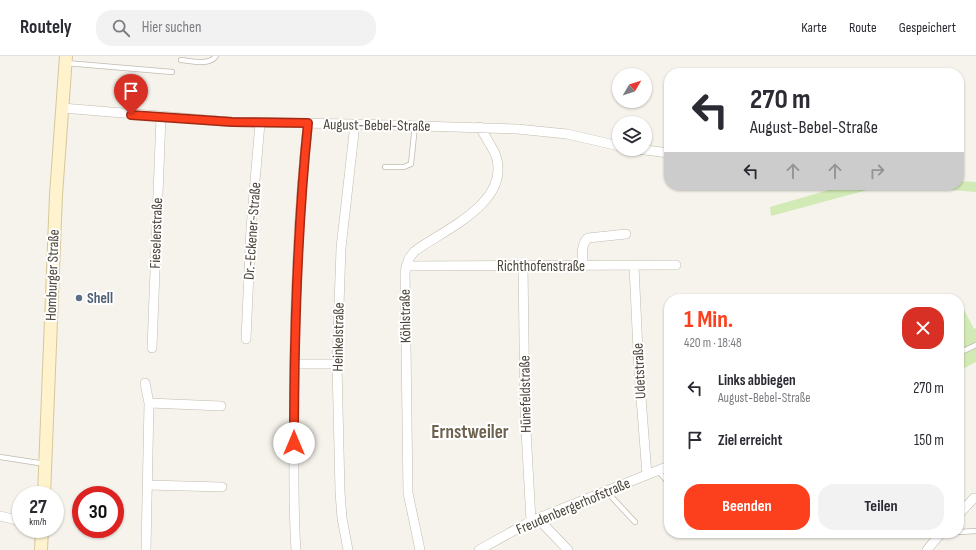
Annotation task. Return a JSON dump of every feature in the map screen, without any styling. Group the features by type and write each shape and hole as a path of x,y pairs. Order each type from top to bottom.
{"main road":[{"name":"Homburger Straße","path":"44,486 56,195 66,59"},
{"path":"42,538 42,550"}],"street":[{"name":"August-Bebel-Straße","path":"62,108 161,117 260,123 480,127 567,134 612,144"},
{"name":"Fieselerstraße","path":"152,348 161,117"},
{"name":"Dr.-Eckener-Straße","path":"246,339 251,228 260,123"},
{"path":"296,550 294,364 298,224 308,123"},
{"name":"Heinkelstraße","path":"348,550 342,518 340,492 338,364 342,248 355,124"},
{"path":"406,266 415,251 451,229 478,208 495,185 498,175 496,157 480,127"},
{"path":"652,150 664,152"},
{"path":"583,266 583,247 584,242 588,238 626,234"},
{"name":"Richthofenstraße","path":"406,266 676,265"},
{"name":"Köhlstraße","path":"406,266 404,304 408,493 420,550"},
{"name":"Hünefeldstraße","path":"523,266 525,412 531,521"},
{"name":"Udetstraße","path":"634,266 639,372 647,475"},
{"path":"294,364 338,364"},
{"path":"145,383 149,404 146,550"},
{"path":"149,404 221,406"},
{"name":"Freudenbergerhofstraße","path":"479,550 531,521 664,468"},
{"path":"148,485 222,487"},
{"path":"964,507 974,498"},
{"path":"0,516 12,519"},
{"path":"541,518 544,525 568,550"},
{"path":"927,550 937,538"}],"lane":[{"path":"181,60 208,62 213,61 216,56"},
{"path":"66,59 172,72"},
{"path":"385,167 404,167 411,164 415,125"},
{"path":"964,351 976,345"},
{"path":"0,456 39,463"},
{"path":"658,471 664,478"},
{"path":"606,491 635,522"},
{"path":"964,532 976,531"}],"green space":[{"path":"964,181 976,182 976,192 952,190 964,190"},
{"path":"829,190 867,190 771,216 770,207"},
{"path":"964,310 974,329 976,328 976,362 964,368"}],"place":[{"name":"Shell","path":"79,298"}],"district":[{"name":"Ernstweiler","path":"470,431"}],"route":[{"path":"131,115 206,121 308,123 298,224 295,302 294,443"}]}
